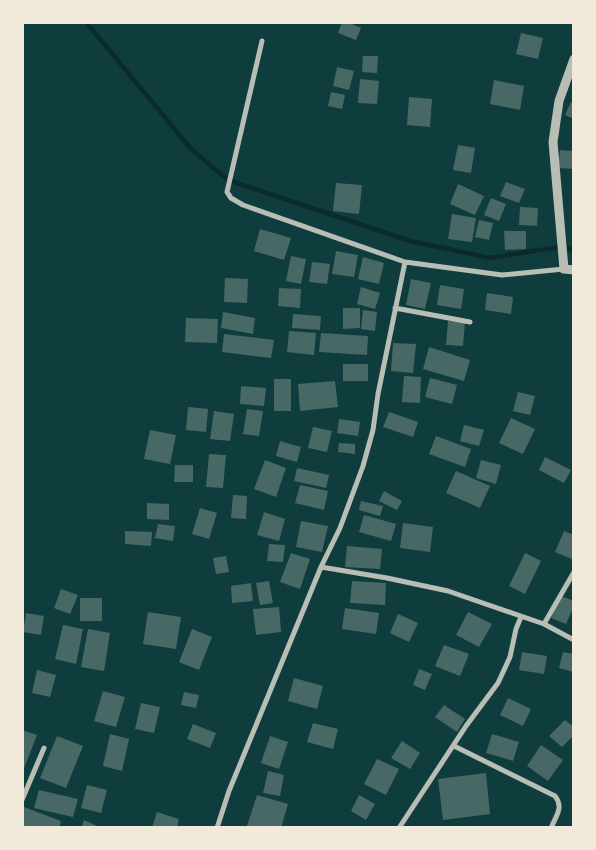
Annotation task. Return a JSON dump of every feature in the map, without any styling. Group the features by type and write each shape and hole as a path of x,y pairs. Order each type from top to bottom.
{"street":[{"path":"262,42 230,176 227,192 231,198 242,205 405,262 502,275 567,268 562,244 554,142 559,101 574,59"},
{"path":"217,828 229,791 321,567 340,528 363,466 373,430 378,394 405,262"},
{"path":"395,308 470,322"},
{"path":"321,567 448,591 544,624 574,640"},
{"path":"544,624 574,572"},
{"path":"399,828 466,726 498,683 510,657 516,629 521,617"},
{"path":"454,746 555,796 560,808 551,828"},
{"path":"22,800 44,748"}],"building":[{"path":"342,22 347,22 361,28 356,40 338,33"},
{"path":"521,33 543,38 538,59 516,54"},
{"path":"363,56 378,56 377,73 362,72"},
{"path":"337,67 354,71 349,90 333,86"},
{"path":"360,79 379,81 377,104 358,103"},
{"path":"494,80 524,86 520,110 490,104"},
{"path":"331,92 345,95 342,109 328,106"},
{"path":"409,97 432,99 430,127 407,125"},
{"path":"571,102 574,103 574,119 565,115"},
{"path":"458,145 475,148 471,173 453,170"},
{"path":"560,150 574,151 574,169 558,168"},
{"path":"506,182 525,189 519,203 500,196"},
{"path":"336,183 362,185 359,214 333,211"},
{"path":"458,184 484,196 475,215 450,204"},
{"path":"491,198 506,204 499,221 484,215"},
{"path":"520,207 538,208 537,226 519,225"},
{"path":"452,214 476,218 472,242 448,239"},
{"path":"479,220 493,223 489,240 475,237"},
{"path":"260,229 291,238 284,260 254,251"},
{"path":"504,231 526,231 526,249 505,250"},
{"path":"336,251 358,255 354,277 332,274"},
{"path":"291,256 306,259 301,284 286,281"},
{"path":"363,257 384,263 379,284 358,279"},
{"path":"312,262 330,264 327,284 309,282"},
{"path":"225,278 248,279 247,303 224,302"},
{"path":"411,279 431,283 425,309 406,305"},
{"path":"440,285 464,289 461,309 437,305"},
{"path":"361,287 380,293 375,309 357,304"},
{"path":"279,288 301,289 300,308 278,306"},
{"path":"487,293 513,297 511,314 485,310"},
{"path":"343,308 360,308 360,328 343,329"},
{"path":"363,310 377,312 375,331 361,329"},
{"path":"223,312 255,318 253,334 221,328"},
{"path":"293,314 321,316 320,330 292,328"},
{"path":"186,318 218,319 217,343 185,342"},
{"path":"448,321 465,322 463,346 446,345"},
{"path":"289,331 316,333 314,355 287,352"},
{"path":"321,333 368,336 367,355 319,352"},
{"path":"224,334 274,340 271,358 222,352"},
{"path":"393,343 416,344 413,373 391,371"},
{"path":"429,347 470,360 464,381 423,369"},
{"path":"343,364 368,364 368,381 343,381"},
{"path":"404,376 421,377 420,403 402,402"},
{"path":"430,378 457,385 452,404 425,397"},
{"path":"274,379 291,379 291,411 274,411"},
{"path":"335,381 338,407 300,411 298,384"},
{"path":"241,386 266,388 264,406 240,404"},
{"path":"518,392 535,396 530,415 513,411"},
{"path":"188,407 208,409 206,432 186,430"},
{"path":"247,409 263,411 259,436 243,434"},
{"path":"214,411 234,414 230,441 210,439"},
{"path":"389,412 418,422 413,437 383,427"},
{"path":"511,418 535,429 523,454 499,443"},
{"path":"339,419 360,422 358,436 337,433"},
{"path":"464,425 484,430 479,446 460,441"},
{"path":"313,427 332,431 327,452 308,448"},
{"path":"150,430 176,435 170,464 144,459"},
{"path":"436,436 471,449 465,467 429,454"},
{"path":"280,441 301,447 297,462 276,456"},
{"path":"339,443 355,444 355,454 338,452"},
{"path":"209,454 226,455 223,488 206,487"},
{"path":"545,457 571,470 564,483 539,470"},
{"path":"265,460 286,468 276,497 254,489"},
{"path":"481,460 501,465 496,484 476,478"},
{"path":"175,465 193,465 193,482 174,482"},
{"path":"297,468 329,475 326,488 294,481"},
{"path":"456,471 490,486 480,508 446,493"},
{"path":"300,485 328,491 324,510 295,503"},
{"path":"384,491 402,501 397,510 379,501"},
{"path":"233,495 247,496 246,519 231,518"},
{"path":"361,501 383,506 380,516 359,510"},
{"path":"147,503 169,504 169,520 147,519"},
{"path":"200,508 217,513 209,539 192,534"},
{"path":"264,512 285,519 279,541 257,535"},
{"path":"364,515 396,524 391,541 359,532"},
{"path":"301,521 328,526 322,552 296,547"},
{"path":"403,523 433,527 430,552 400,548"},
{"path":"158,524 175,526 173,541 155,538"},
{"path":"125,531 152,532 151,546 125,544"},
{"path":"564,531 574,535 574,560 555,552"},
{"path":"269,544 285,545 283,562 267,561"},
{"path":"347,546 382,549 380,569 345,567"},
{"path":"291,553 310,559 300,589 280,582"},
{"path":"525,553 541,561 525,594 509,586"},
{"path":"226,556 229,572 216,574 213,558"},
{"path":"269,581 273,603 260,605 256,583"},
{"path":"352,581 386,583 385,605 350,603"},
{"path":"251,583 253,601 232,603 231,586"},
{"path":"61,589 78,595 70,614 54,608"},
{"path":"561,596 574,601 574,606 566,624 551,618"},
{"path":"80,598 102,598 102,621 80,621"},
{"path":"279,607 281,632 256,635 253,609"},
{"path":"345,608 379,613 376,634 342,629"},
{"path":"148,612 181,617 176,649 143,644"},
{"path":"468,612 492,624 479,647 456,635"},
{"path":"26,613 44,616 41,635 23,632"},
{"path":"398,614 418,623 409,642 390,633"},
{"path":"63,625 83,629 76,664 55,659"},
{"path":"88,629 110,633 104,671 81,667"},
{"path":"192,629 212,637 199,670 179,662"},
{"path":"444,645 469,654 460,676 435,666"},
{"path":"522,652 547,656 544,674 519,670"},
{"path":"563,652 574,654 574,672 559,668"},
{"path":"419,669 432,674 425,690 413,685"},
{"path":"37,670 56,675 50,697 32,693"},
{"path":"294,678 323,686 317,709 288,701"},
{"path":"103,691 125,697 116,727 94,721"},
{"path":"184,692 199,695 196,708 181,705"},
{"path":"508,698 531,709 523,726 500,715"},
{"path":"141,703 160,707 154,733 135,729"},
{"path":"444,705 465,719 457,732 435,717"},
{"path":"565,720 574,727 574,735 562,747 549,736"},
{"path":"313,723 338,729 333,749 307,742"},
{"path":"193,724 216,733 210,748 187,739"},
{"path":"22,730 37,735 23,771 22,771"},
{"path":"110,734 129,739 122,771 103,766"},
{"path":"492,734 519,742 513,761 486,753"},
{"path":"57,736 83,746 66,788 40,778"},
{"path":"270,736 288,742 279,769 261,763"},
{"path":"402,741 420,753 410,769 391,758"},
{"path":"541,745 563,760 548,781 527,766"},
{"path":"377,759 399,769 386,795 364,784"},
{"path":"268,771 284,775 280,796 263,793"},
{"path":"486,773 490,814 443,820 438,779"},
{"path":"87,785 107,790 101,813 81,808"},
{"path":"39,790 78,799 73,817 34,808"},
{"path":"257,795 288,804 281,828 247,826"},
{"path":"359,795 375,804 366,820 351,811"},
{"path":"24,807 61,821 59,828 22,828 22,811"},
{"path":"157,812 179,819 177,828 152,828"},
{"path":"84,820 97,826 96,828 81,828"}],"waterway":[{"path":"86,22 191,149 228,180 410,241 490,258 559,247 574,250"}]}
